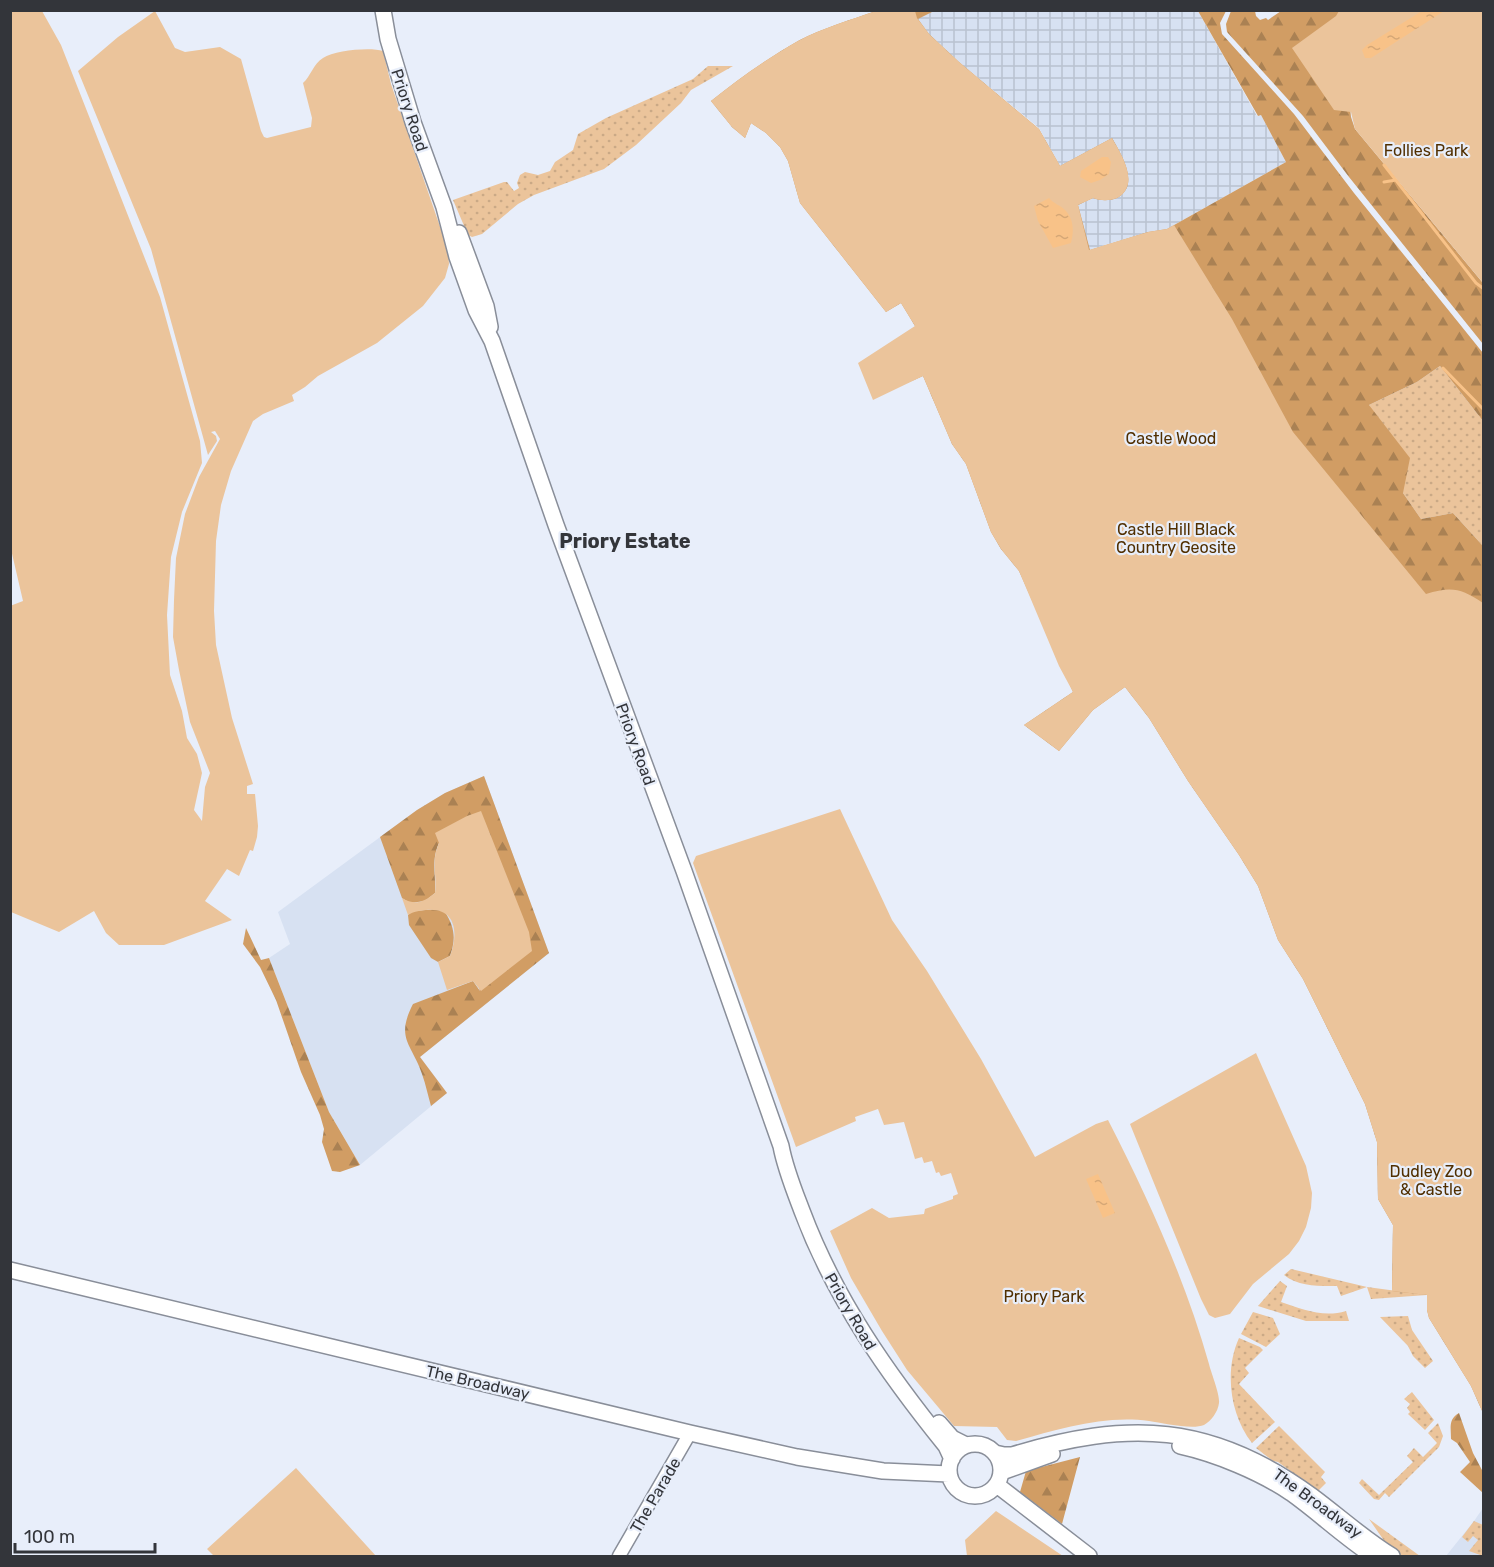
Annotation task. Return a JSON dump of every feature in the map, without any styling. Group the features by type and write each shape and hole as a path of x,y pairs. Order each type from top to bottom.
{"main road":[{"name":"Priory Road","path":"383,10 388,39 413,122 444,207 457,257 476,310 492,341 560,535 684,871 814,1242 845,1305 886,1369 946,1446 950,1466"},
{"name":"Priory Road","path":"781,1146 792,1161 823,1240 858,1309 922,1402 952,1438 966,1445"},
{"name":"The Broadway","path":"10,1270 797,1457 883,1471 950,1466"},
{"name":"The Broadway","path":"995,1453 1012,1455 1054,1443 1110,1433 1160,1434 1202,1441 1249,1457 1276,1471 1392,1557"},
{"path":"977,1443 986,1446 995,1453 1002,1465 999,1479 985,1494 969,1496 953,1485 950,1466 961,1448 966,1445 977,1443"},
{"name":"The Broadway","path":"999,1479 1051,1454 1106,1443 1162,1443 1191,1449 1214,1455 1270,1480 1373,1557"},
{"path":"999,1479 1089,1557"},
{"path":"1356,1531 1359,1538 1385,1557"}],"street":[{"name":"The Parade","path":"619,1557 690,1433"}],"shaded area":[{"path":"934,10 1198,11 1257,116 1261,115 1286,162 1167,229 1148,232 1089,250 1078,205 1093,198 1112,139 1060,166 1039,128 929,34 917,18"},
{"path":"484,776 549,953 420,1057 447,1093 360,1165 329,1112 269,958 290,944 278,912 417,810 445,793"},
{"path":"1483,1508 1483,1556 1446,1556 1474,1521"}],"green space":[{"path":"11,11 42,11 61,45 160,297 200,441 202,463 182,512 171,557 167,615 170,675 182,711 187,738 197,754 202,773 194,810 202,821 205,787 210,773 190,722 179,670 173,637 174,600 176,558 185,514 199,477 220,439 215,431 211,432 216,436 217,441 208,455 151,249 78,71 118,37 155,11 175,48 185,52 220,47 241,59 261,131 267,138 311,127 312,118 303,83 320,61 329,55 344,51 370,49 383,51 391,84 448,250 449,264 445,278 423,306 377,343 318,376 292,395 294,401 263,414 253,421 231,471 221,505 216,541 214,611 216,645 232,718 253,784 247,786 247,794 255,794 257,837 253,851 250,850 239,876 227,869 205,901 232,920 164,945 119,945 106,933 94,911 59,932 11,912 10,606 23,601 10,545"},
{"name":"Castle Hill Black Country Geosite","path":"876,11 934,11 918,19 929,34 1039,129 1060,166 1112,138 1127,169 1128,185 1117,198 1099,200 1093,198 1078,205 1090,250 1148,232 1167,229 1286,162 1261,115 1258,116 1198,11 1226,11 1220,23 1222,34 1294,114 1354,193 1483,353 1483,421 1440,366 1417,382 1369,405 1410,458 1403,493 1421,519 1453,513 1483,546 1483,1413 1471,1386 1429,1318 1427,1295 1392,1291 1393,1225 1378,1199 1377,1142 1365,1104 1303,979 1278,940 1258,886 1149,718 1125,687 1093,710 1059,751 1024,725 1073,692 1019,571 991,532 966,464 952,444 923,376 907,383 915,326 901,303 886,312 800,203 788,161 780,147 766,133 751,123 745,138 732,127 711,101 753,69 798,41"},
{"name":"Castle Hill Black Country Geosite","path":"876,11 915,11 917,18 929,34 1039,129 1060,166 1112,138 1127,169 1128,185 1117,198 1099,200 1093,198 1078,205 1089,250 1148,232 1167,229 1174,225 1232,319 1293,432 1426,594 1449,589 1456,590 1483,603 1483,1413 1471,1386 1429,1318 1427,1295 1392,1291 1393,1225 1378,1199 1377,1142 1365,1104 1303,979 1278,940 1258,886 1149,718 1125,687 1093,710 1059,751 1024,725 1073,692 1059,666 1019,571 991,532 966,464 952,444 923,376 873,400 858,363 915,326 901,303 886,312 800,203 788,161 780,147 766,133 751,123 745,138 732,127 711,101 753,69 798,41"},
{"path":"1231,11 1255,11 1260,20 1266,18 1268,20 1281,11 1340,11 1351,117 1355,129 1483,283 1483,344 1303,116 1227,32 1226,24"},
{"name":"Follies Park","path":"1339,11 1483,11 1483,283 1355,129 1351,112 1334,110 1292,48 1336,16"},
{"path":"708,66 733,66 691,90 681,103 636,145 604,169 534,195 518,204 482,234 472,237 468,235 453,200 504,182 507,182 514,191 519,188 517,183 520,175 525,172 538,175 550,171 555,162 573,150 578,134 606,118 693,79"},
{"path":"1440,366 1483,421 1483,546 1453,513 1421,519 1403,493 1369,405 1417,382"},
{"path":"484,776 549,953 420,1057 447,1093 431,1106 422,1074 405,1034 405,1025 413,1004 473,981 480,991 439,843 434,861 435,893 425,901 410,903 402,898 380,837 445,793"},
{"name":"Priory Park","path":"840,809 892,920 927,971 981,1059 1035,1157 1096,1124 1108,1120 1177,1270 1217,1389 1219,1399 1216,1413 1204,1425 1185,1426 1149,1421 1115,1420 1082,1424 1016,1441 1007,1440 997,1427 954,1426 907,1370 882,1331 851,1278 830,1231 872,1208 889,1218 924,1214 925,1209 953,1199 953,1196 958,1194 951,1173 941,1176 939,1172 936,1173 932,1161 924,1163 922,1157 915,1159 904,1122 884,1125 878,1109 855,1117 856,1121 796,1147 693,863 696,856"},
{"path":"481,811 529,932 532,951 481,991 473,981 447,990 438,962 450,956 454,939 453,923 444,913 436,910 419,911 408,915 402,898 411,902 419,902 435,893 435,861 439,843 435,833"},
{"path":"438,909 445,912 453,928 454,939 450,956 438,962 431,958 409,925 408,915 413,911"},
{"path":"246,928 261,960 269,958 329,1112 360,1165 340,1172 332,1171 322,1142 324,1129 320,1115 301,1072 276,1000 260,967 243,944"},
{"path":"1256,1053 1306,1166 1312,1193 1311,1208 1306,1227 1289,1254 1253,1284 1230,1314 1215,1318 1209,1315 1201,1299 1130,1124"},
{"path":"1291,1269 1367,1287 1341,1296 1337,1286 1309,1285 1290,1279 1284,1275"},
{"path":"1280,1281 1287,1286 1281,1302 1321,1313 1346,1311 1349,1321 1306,1321 1258,1306"},
{"path":"1367,1287 1427,1295 1371,1299"},
{"path":"1253,1312 1273,1318 1280,1334 1266,1347 1241,1334"},
{"path":"1408,1316 1412,1330 1433,1361 1425,1368 1413,1356 1408,1346 1380,1317"},
{"path":"1239,1338 1263,1350 1245,1368 1249,1373 1239,1384 1275,1422 1252,1443 1239,1419 1232,1392 1232,1364"},
{"path":"1412,1392 1434,1420 1425,1430 1408,1414 1410,1412 1407,1408 1410,1404 1404,1399"},
{"path":"1459,1413 1473,1453 1483,1472 1483,1493 1460,1472 1470,1462 1457,1443 1451,1439 1452,1421"},
{"path":"1438,1423 1443,1436 1439,1447 1389,1497 1385,1493 1379,1500 1374,1499 1359,1483 1362,1479 1379,1495 1413,1462 1407,1456 1414,1448 1423,1457 1437,1443 1428,1433"},
{"path":"1279,1426 1325,1472 1321,1477 1326,1483 1318,1491 1256,1448"},
{"path":"1080,1457 1062,1524 1020,1492 1026,1471"},
{"path":"296,1468 376,1556 214,1556 207,1549"},
{"path":"996,1511 1063,1556 967,1556 965,1540"},
{"path":"1369,1519 1420,1556 1399,1556 1392,1552"},
{"path":"1474,1521 1483,1525 1483,1556 1469,1551 1478,1540 1473,1536 1468,1542 1462,1537"}],"water":[{"path":"1422,11 1444,11 1371,58 1365,58 1362,50 1367,45"},
{"path":"1102,157 1108,157 1111,162 1109,174 1091,183 1080,177 1081,171"},
{"path":"1049,198 1065,210 1070,217 1073,234 1071,243 1053,248 1038,221 1034,206"},
{"path":"1098,1174 1115,1213 1103,1218 1086,1179"}],"waterway":[{"path":"1384,165 1476,283 1484,289"},
{"path":"1384,182 1396,180"},
{"path":"1443,368 1484,410"}],"district":[{"name":"Priory Estate","path":"625,541"}],"park label":[{"name":"Castle Wood","path":"1171,438"},
{"name":"Dudley Zoo & Castle","path":"1431,1180"}]}
